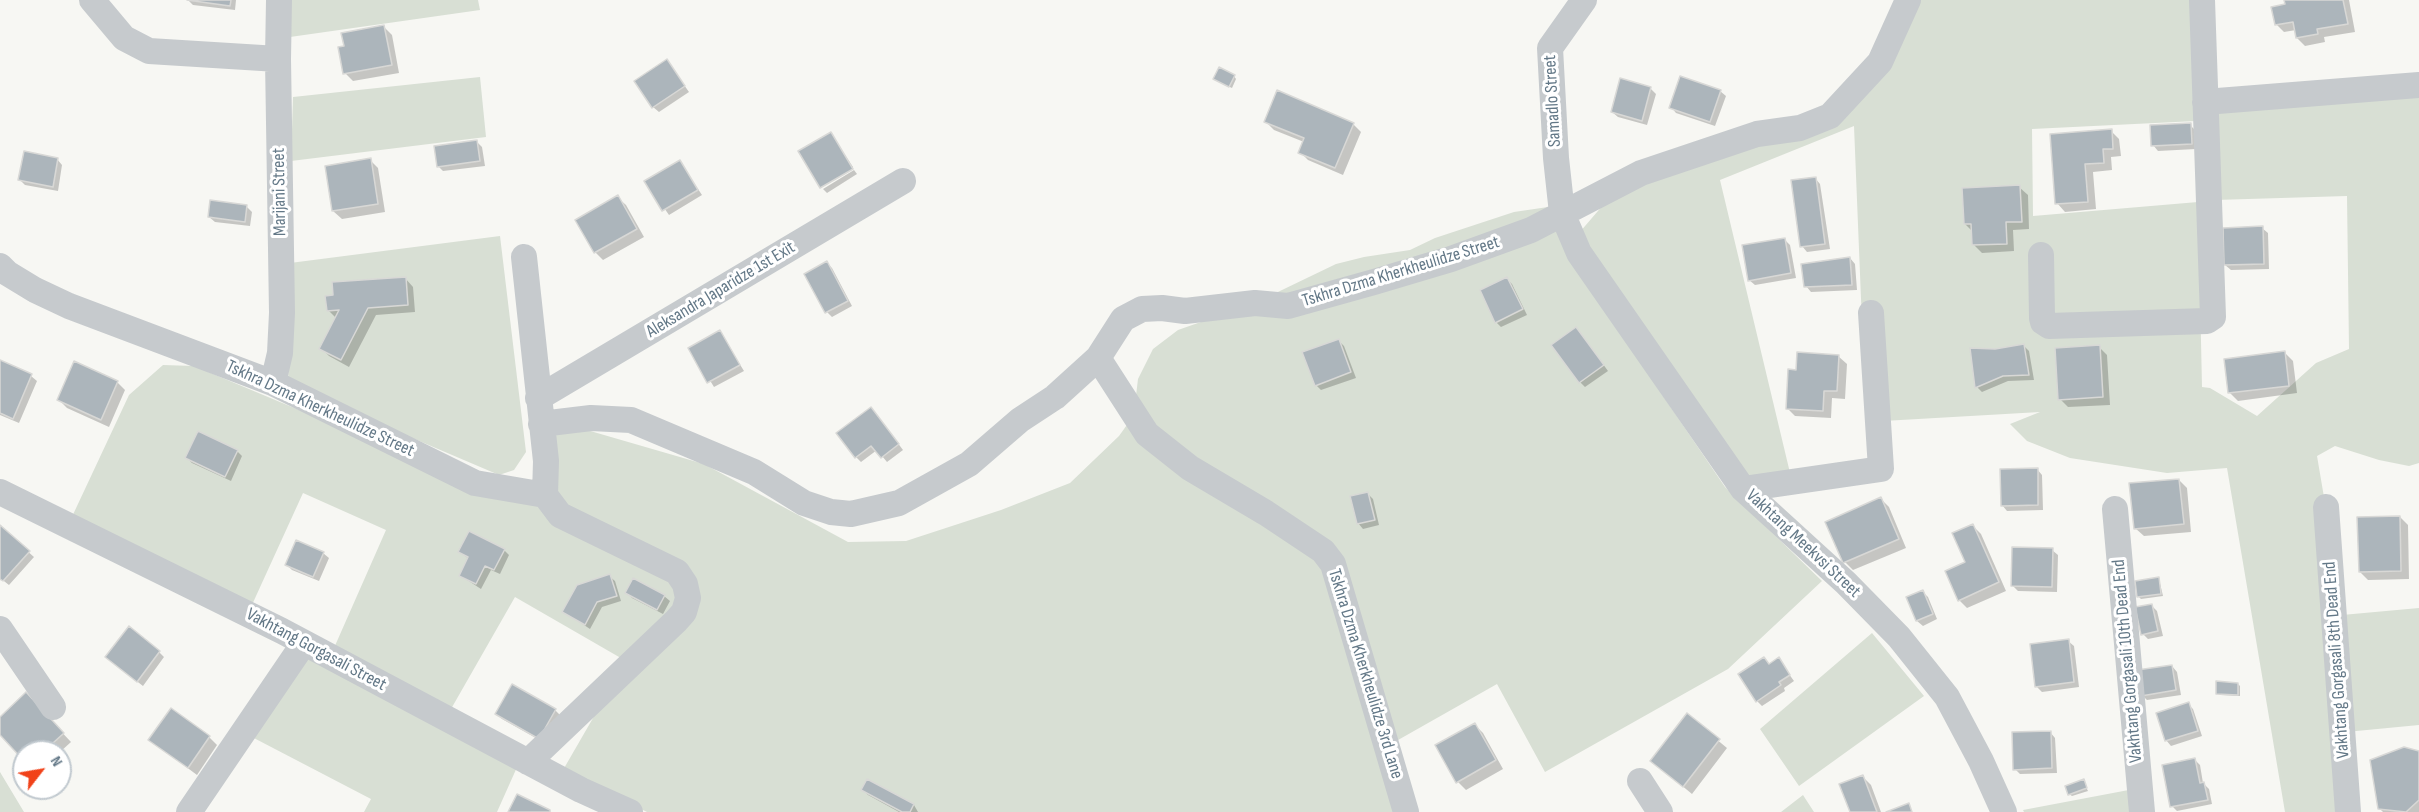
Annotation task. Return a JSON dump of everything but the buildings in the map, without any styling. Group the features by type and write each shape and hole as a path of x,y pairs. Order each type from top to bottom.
{"street":[{"path":"92,0 124,38 149,51 278,59"},
{"name":"Marijani Street","path":"273,383 280,352 282,313 279,0"},
{"name":"Samadlo Street","path":"1562,213 1556,158 1550,48 1584,0"},
{"name":"Tskhra Dzma Kherkheulidze Street","path":"541,424 591,418 632,420 754,472 804,503 831,512 851,514 899,503 969,464 1020,420 1055,397 1080,377 1098,358 1123,319 1142,309 1162,308 1185,311 1255,303 1288,306 1451,259 1531,230 1641,173 1757,134 1800,128 1830,116 1880,62 1908,0"},
{"path":"2041,255 2042,318 2043,322 2049,326 2211,320 2214,313 2202,0"},
{"path":"2205,102 2419,85"},
{"name":"Aleksandra Japaridze 1st Exit","path":"538,398 903,181"},
{"name":"Vakhtang Meekvsi Street","path":"1562,213 1579,253 1743,489 1846,583 1899,637 1947,697 1981,761 2004,812"},
{"path":"524,256 546,461 545,495 560,515 677,572 685,584 688,598 684,612 676,621 528,762"},
{"name":"Tskhra Dzma Kherkheulidze Street","path":"0,266 7,273 35,290 69,306 273,383 475,483 545,495"},
{"path":"1743,489 1881,469 1871,313"},
{"name":"Tskhra Dzma Kherkheulidze 3rd Lane","path":"1098,358 1148,434 1190,468 1266,513 1323,551 1333,564 1406,812"},
{"name":"Vakhtang Gorgasali Street","path":"0,492 304,643 581,790 630,812"},
{"name":"Vakhtang Gorgasali 8th Dead End","path":"2326,507 2348,812"},
{"name":"Vakhtang Gorgasali 10th Dead End","path":"2115,509 2142,812"},
{"path":"0,629 53,707"},
{"path":"189,812 304,643"},
{"path":"1640,781 1660,812"}],"shaded area":[{"path":"291,0 478,0 480,10 290,37"},
{"path":"1915,0 2192,0 2196,121 2032,129 2033,216 2198,202 2202,387 2210,388 2257,416 2316,363 2349,349 2347,196 2215,200 2213,107 2419,91 2419,463 2409,466 2379,460 2335,446 2317,456 2325,503 2342,812 2285,812 2227,468 2167,473 2070,458 2027,441 2010,424 2040,412 1866,422 1854,126 1720,180 1791,477 1747,483 1579,233 1610,197 1756,141 1806,134"},
{"path":"480,77 486,137 291,161 293,97"},
{"path":"1548,207 1570,259 1725,487 1822,581 1728,669 1545,772 1497,684 1391,744 1337,560 1196,466 1135,404 1138,379 1153,349 1178,330 1255,303 1336,264 1410,250 1435,238 1514,212"},
{"path":"500,236 526,452 514,470 499,475 288,385 290,263"},
{"path":"163,365 194,366 483,487 506,490 532,480 543,468 542,417 704,464 848,542 906,541 1001,510 1070,483 1119,436 1129,422 1318,556 1402,812 647,812 563,770 626,661 515,597 451,709 334,648 386,530 303,493 251,607 70,521 129,395"},
{"path":"2419,608 2419,725 2346,732 2342,615"},
{"path":"1872,633 1924,696 1799,786 1760,729"},
{"path":"306,652 518,765 497,812 364,812 371,799 250,736"},
{"path":"0,772 12,792 12,800 17,800 24,812 0,812"},
{"path":"2134,789 2136,812 2024,812 2023,810"},
{"path":"1803,795 1814,812 1781,812"}]}
